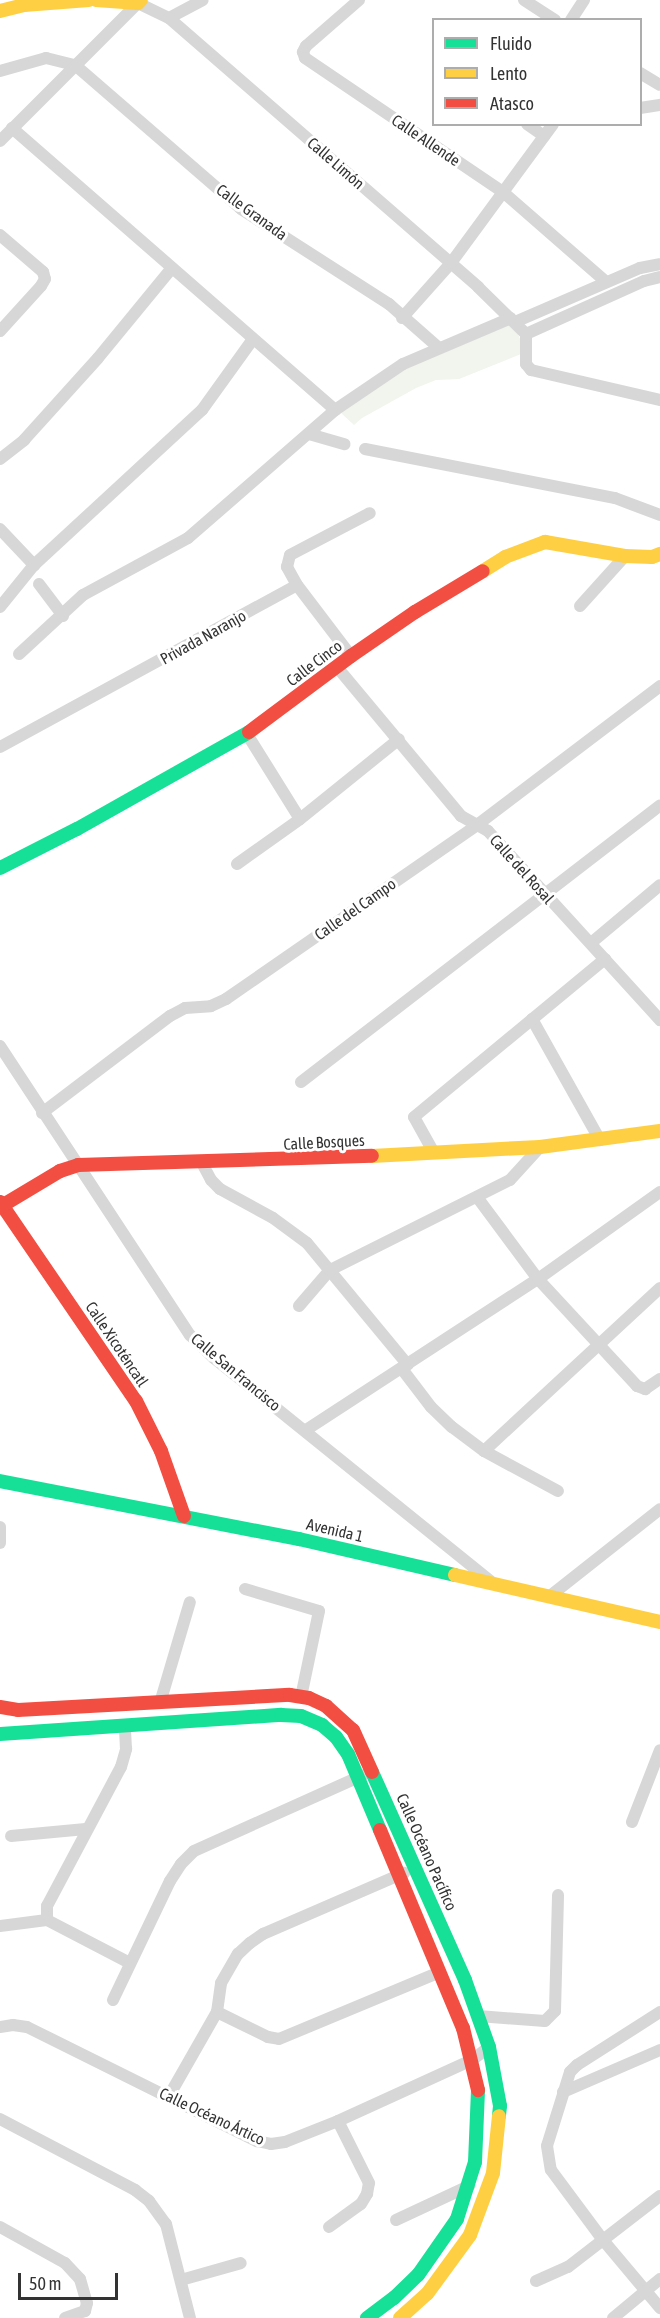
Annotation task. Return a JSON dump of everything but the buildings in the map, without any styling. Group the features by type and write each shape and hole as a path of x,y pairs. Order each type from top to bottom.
{"street":[{"path":"0,11 24,5 89,0"},
{"path":"96,0 139,1"},
{"path":"169,18 203,0"},
{"name":"Calle Allende","path":"359,0 306,46 303,52 305,58 503,192 606,282"},
{"path":"524,0 552,18"},
{"path":"572,18 585,0"},
{"path":"0,141 139,1"},
{"name":"Calle Limón","path":"139,1 169,18 451,264 526,334"},
{"path":"0,71 46,58 75,65"},
{"name":"Calle Granada","path":"75,65 241,209 389,304 402,318 438,347"},
{"path":"642,74 660,85"},
{"path":"642,108 660,105"},
{"path":"530,126 544,136"},
{"path":"402,318 451,264 552,126"},
{"path":"12,128 335,410"},
{"path":"0,235 43,272 45,279 0,331"},
{"path":"19,654 93,588 188,538 335,410 403,364 438,347 654,265 657,280 526,334 526,364 531,370 660,400"},
{"path":"0,459 24,440 91,366 171,269"},
{"path":"0,608 34,565 202,410 253,339"},
{"path":"309,434 345,444"},
{"path":"365,450 615,498 660,515"},
{"path":"351,656 286,567 290,555 370,513"},
{"path":"0,529 34,565"},
{"name":"Calle Cinco","path":"0,868 77,829 248,734 351,656 425,606 505,557 528,546 545,542 625,556 652,557 660,554"},
{"path":"580,606 625,556"},
{"path":"39,584 63,616"},
{"name":"Privada Naranjo","path":"0,747 297,585"},
{"name":"Calle del Rosal","path":"337,667 461,816 488,831 660,1020"},
{"name":"Calle del Campo","path":"42,1113 170,1016 185,1008 211,1006 226,999 477,825 660,687"},
{"path":"248,734 300,819"},
{"path":"237,864 300,819 399,739"},
{"path":"301,1082 546,896 660,806"},
{"path":"591,943 660,885"},
{"path":"434,1153 414,1117 606,959"},
{"path":"532,1019 600,1140"},
{"name":"Calle San Francisco","path":"0,1046 190,1335 214,1358 493,1583"},
{"name":"Calle Bosques","path":"1,1205 60,1171 78,1165 202,1163 540,1147 660,1131"},
{"path":"299,1306 330,1270 510,1180 540,1147"},
{"path":"202,1163 211,1180 220,1189 273,1218 298,1236 330,1270 405,1367 431,1407 452,1427 484,1451 558,1491"},
{"path":"306,1430 538,1279 660,1192"},
{"path":"477,1197 538,1279 637,1386 645,1389 660,1379"},
{"name":"Calle Xicoténcatl","path":"1,1205 136,1401 161,1451 184,1516"},
{"path":"484,1451 660,1288"},
{"name":"Avenida 1","path":"0,1481 299,1539 658,1619"},
{"path":"550,1596 660,1509"},
{"path":"0,1527 0,1542"},
{"path":"245,1589 319,1611 301,1697"},
{"path":"160,1703 190,1602"},
{"name":"Calle Océano Pacífico","path":"0,1707 18,1710 290,1695 326,1706 354,1730 374,1770 478,2016 489,2046 500,2106 494,2173 470,2235 427,2294 400,2318"},
{"path":"177,1702 178,1722"},
{"name":"Calle Océano Pacífico","path":"0,1734 281,1715 301,1716 322,1725 336,1737 348,1754 463,2028 478,2086 479,2112 479,2139 469,2187 457,2219 438,2251 418,2275 394,2298 367,2318"},
{"path":"47,1920 47,1906 121,1767 126,1749 125,1727"},
{"path":"632,1822 660,1750"},
{"path":"113,2001 170,1881 181,1864 194,1851 374,1770"},
{"path":"11,1836 86,1829"},
{"path":"169,2096 217,2012 221,1983 238,1954 249,1943 263,1934 416,1868"},
{"path":"478,2016 545,2021 555,2011 558,1895"},
{"path":"0,1926 47,1920 130,1963"},
{"path":"217,2012 268,2037 279,2039 440,1971"},
{"path":"660,2012 577,2065 570,2072 547,2146 551,2170 603,2240 660,2308"},
{"name":"Calle Océano Ártico","path":"0,2027 13,2025 27,2027 257,2141 271,2144 285,2142 338,2121 472,2060 489,2046"},
{"path":"563,2092 660,2050"},
{"path":"0,2118 135,2190 149,2201 166,2224 190,2318"},
{"path":"329,2227 361,2205 367,2194 369,2183 338,2121"},
{"path":"396,2220 469,2187"},
{"path":"536,2281 568,2267 660,2196"},
{"path":"0,2227 65,2263 80,2278 87,2303 84,2311 65,2318"},
{"path":"181,2280 241,2263"},
{"path":"613,2318 660,2279"}],"shaded area":[{"path":"511,319 526,352 459,379 436,380 416,388 362,418 354,425 340,412 405,366"}],"traffic: fast":[{"path":"0,868 77,829 249,732"},
{"path":"0,1481 299,1539 455,1575"},
{"path":"0,1734 281,1715 301,1716 322,1725 336,1737 348,1754 380,1830"},
{"path":"372,1772 465,1980 489,2047 500,2106 499,2116"},
{"path":"367,2318 394,2298 418,2275 457,2219 475,2162 478,2090"}],"traffic: slow":[{"path":"0,11 24,5 89,0"},
{"path":"96,0 138,3 141,0"},
{"path":"483,571 505,557 545,542 625,556 652,557 660,554"},
{"path":"372,1156 540,1147 660,1131"},
{"path":"455,1575 660,1622"},
{"path":"400,2318 427,2294 470,2235 493,2173 499,2116"}],"traffic: jam":[{"path":"249,732 351,656 415,612 483,571"},
{"path":"0,1207 60,1171 78,1165 372,1156"},
{"path":"0,1202 136,1401 161,1451 184,1516"},
{"path":"0,1707 18,1710 290,1695 309,1698 326,1706 353,1730 372,1772"},
{"path":"380,1830 463,2028 478,2090"}]}
